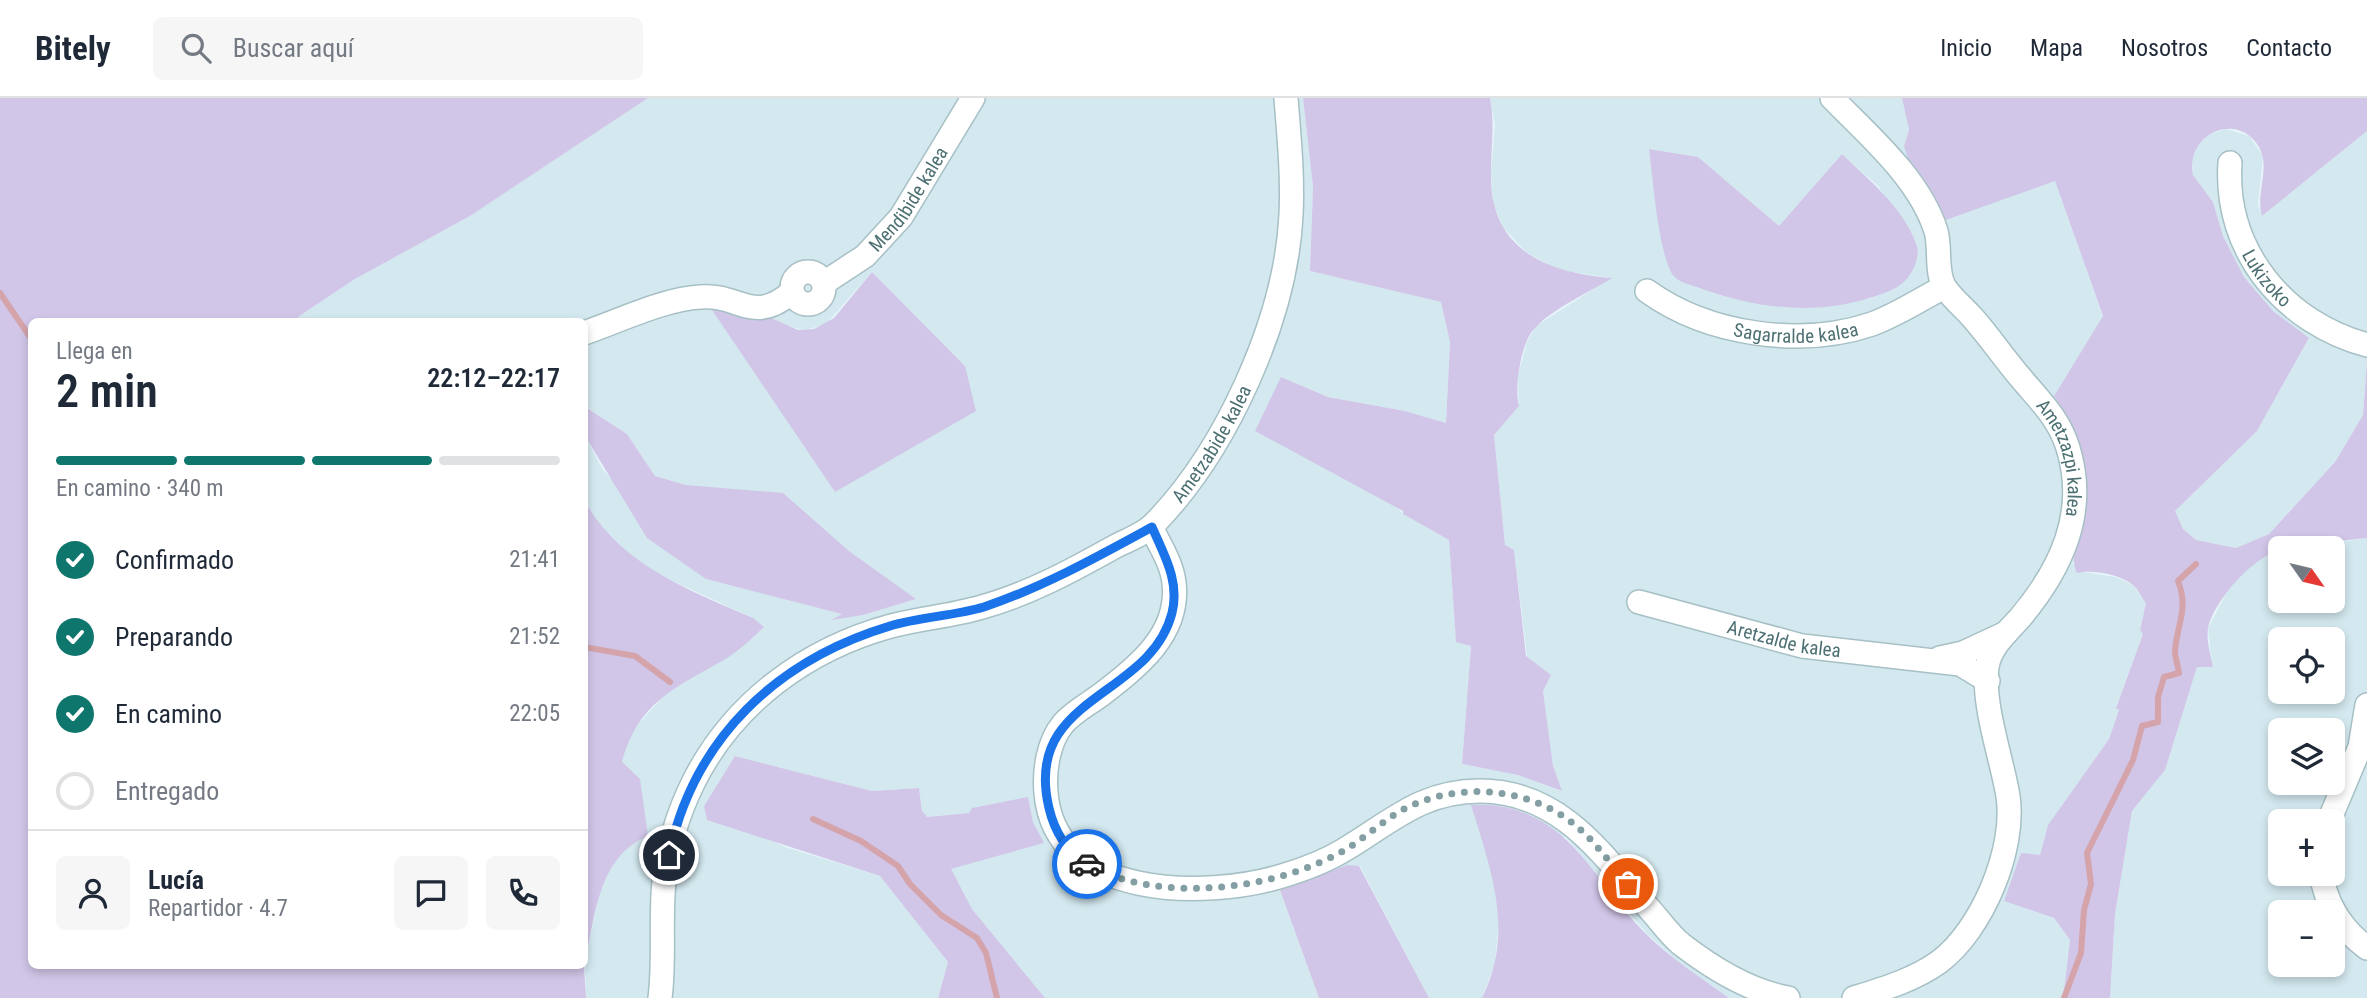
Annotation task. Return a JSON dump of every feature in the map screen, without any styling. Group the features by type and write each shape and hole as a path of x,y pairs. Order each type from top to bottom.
{"street":[{"name":"Mendibide kalea","path":"588,333 701,296 754,308 776,306 792,292 799,301 815,302 823,294 824,283 865,256 901,217 973,98"},
{"name":"Ametzabide kalea","path":"660,998 664,880 675,829 694,781 721,737 756,698 796,667 842,642 891,626 982,607 1065,575 1152,527 1204,460 1248,383 1277,301 1291,216 1286,98"},
{"path":"1832,98 1886,153 1914,189 1936,230 1944,287"},
{"name":"Lukizoko","path":"2230,163 2228,184 2240,235 2252,261 2272,289 2293,310 2321,328 2367,345"},
{"name":"Sagarralde kalea","path":"1647,291 1687,314 1738,330 1807,336 1845,332 1875,323 1944,287"},
{"name":"Ametzazpi kalea","path":"1854,998 1912,978 1940,961 1961,940 1993,887 2002,860 2009,799 1993,727 1987,666 1997,643 2045,587 2059,563 2070,537 2075,508 2074,477 2068,449 2057,421 1944,287"},
{"path":"1152,527 1174,583 1174,597 1167,626 1150,653 1062,725 1048,759 1046,796 1050,813 1056,831 1078,860 1107,876 1143,884 1216,888 1281,876 1342,852 1403,810 1428,799 1481,791 1509,794 1547,808 1581,830 1679,943 1749,988 1788,998"},
{"name":"Aretzalde kalea","path":"1639,602 1675,615 1802,646 1934,660 1970,667 1988,681"},
{"name":"Aretzalde kalea","path":"1934,660 1963,653 2006,633"},
{"path":"2334,809 2360,747 2367,705"},
{"path":"2323,886 2339,922 2367,948"}],"shaded area":[{"path":"0,98 648,98 470,216 355,279 299,318 28,318 28,969 584,969 586,998 0,998"},
{"path":"648,98 1303,98 1313,187 1310,271 1441,302 1450,342 1446,423 1405,411 1328,397 1281,377 1403,514 1449,540 1456,641 1471,645 1462,764 1518,775 1561,791 1553,766 1543,691 1527,656 1514,550 1505,546 1494,435 1519,406 1518,375 1527,342 1536,326 1611,278 1558,270 1526,252 1503,227 1493,204 1491,174 1495,125 1490,98 1902,98 1909,130 1904,146 2055,181 2103,317 2054,396 2079,445 2085,471 2083,520 2073,564 2083,572 2115,577 2133,585 2146,603 2140,629 2143,634 2116,707 2119,710 2109,739 2048,825 2040,855 2013,880 2004,901 2054,918 2070,940 2063,998 1729,998 1684,967 1646,933 1565,836 1492,872 1499,901 1499,919 1495,963 1482,998 1429,998 1360,866 1280,890 1319,998 1045,998 972,909 950,869 1043,843 1033,822 1028,797 969,813 926,817 922,811 919,788 872,791 735,756 704,806 785,847 880,876 948,962 938,998 586,998 585,969 588,969 588,949 599,896 614,859 633,842 622,762 627,742 632,731 670,689 741,648 753,618 660,575 631,556 604,531 588,506 588,442 603,470 706,579 843,614 834,618 863,615 916,599 849,551 686,485 655,476 627,434 588,408 588,318 298,317 355,279 470,216","holes":["1649,149 1698,157 1779,226 1842,154 1879,187 1917,244 1895,289 1868,299 1813,308 1785,307 1719,295 1673,275 1665,253","872,272 965,366 834,492 787,326 804,330 825,325"]},
{"path":"1303,98 1490,98 1493,199 1500,221 1511,238 1526,252 1544,263 1565,270 1612,278 1551,314 1530,334 1520,365 1517,388 1519,406 1494,435 1505,545 1514,550 1526,656 1551,675 1543,691 1553,766 1562,791 1518,775 1462,764 1471,646 1456,642 1449,540 1403,514 1403,511 1255,431 1281,377 1328,397 1405,411 1446,423 1450,342 1441,302 1310,271 1313,187"},
{"path":"1902,98 2367,98 2367,131 2262,216 2260,198 2264,163 2259,147 2250,136 2238,130 2215,132 2205,138 2197,148 2193,161 2193,175 2213,202 2223,236 2244,277 2273,311 2309,338 2257,431 2175,511 2183,529 2196,540 2236,548 2269,534 2335,462 2363,415 2367,361 2367,538 2345,541 2345,536 2268,536 2268,555 2236,581 2211,618 2208,643 2213,667 2197,667 2165,770 2132,811 2115,914 2110,998 2063,998 2070,940 2054,918 2004,901 2021,853 2040,855 2048,825 2109,739 2119,710 2116,708 2143,634 2140,630 2146,603 2135,587 2106,573 2077,573 2074,565 2085,504 2084,475 2078,447 2054,396 2103,316 2055,181 1943,221 1911,169 1904,146 1909,130"},
{"path":"2226,129 2249,136 2263,156 2258,204 2262,216 2367,131 2367,361 2363,415 2335,462 2269,534 2236,548 2196,540 2183,529 2174,511 2257,431 2309,339 2273,311 2244,277 2223,236 2213,202 2193,175 2192,159 2198,144 2210,134"},
{"path":"1649,149 1698,157 1779,226 1842,154 1884,194 1910,229 1917,247 1911,273 1904,282 1886,292 1854,302 1810,308 1743,301 1685,283 1672,274 1667,263"},
{"path":"872,272 965,366 976,411 835,492 708,304 762,314 798,330 814,329 834,318"},
{"path":"588,409 627,434 655,476 686,485 783,493 849,551 916,599 863,615 831,620 842,614 706,579 647,538 588,441"},
{"path":"588,505 617,542 637,559 681,586 753,618 764,627 733,654 660,700 637,726 622,762 640,779 648,836 631,845 618,858 609,873 596,908 588,949"},
{"path":"2367,538 2367,998 2110,998 2115,914 2132,811 2165,770 2197,667 2212,667 2208,628 2227,592 2242,573 2266,553 2268,613 2345,613 2345,541"},
{"path":"735,756 872,791 919,788 922,811 927,817 969,813 972,808 1028,797 1033,822 1044,843 951,869 972,909 1045,998 938,998 948,962 880,876 707,820 704,806"},
{"path":"1471,805 1503,807 1530,815 1553,828 1590,866 1644,932 1675,959 1729,998 1482,998 1492,973 1498,925 1492,877"},
{"path":"1347,865 1359,866 1429,998 1319,998 1280,890"}],"waterway":[{"path":"0,293 28,334"},
{"path":"2064,998 2081,953 2084,910 2091,884 2087,853 2133,760 2142,726 2158,722 2158,697 2164,677 2179,673 2175,651 2182,600 2178,581 2196,564"},
{"path":"588,648 635,656 670,682"},
{"path":"813,819 861,841 898,866 910,884 941,915 977,938 986,953 997,998"}],"way so far":[{"path":"1087,864 1107,876 1143,884 1198,888 1216,888 1281,876 1342,852 1403,810 1428,799 1481,791 1509,794 1535,802 1559,814 1581,830 1600,849 1628,884"}],"route":[{"path":"669,855 675,829 694,781 721,737 756,698 796,667 842,642 891,626 982,607 1065,575 1152,527 1171,569 1174,583 1172,612 1167,626 1150,653 1062,725 1048,759 1046,796 1056,831 1078,860 1087,864"}]}
